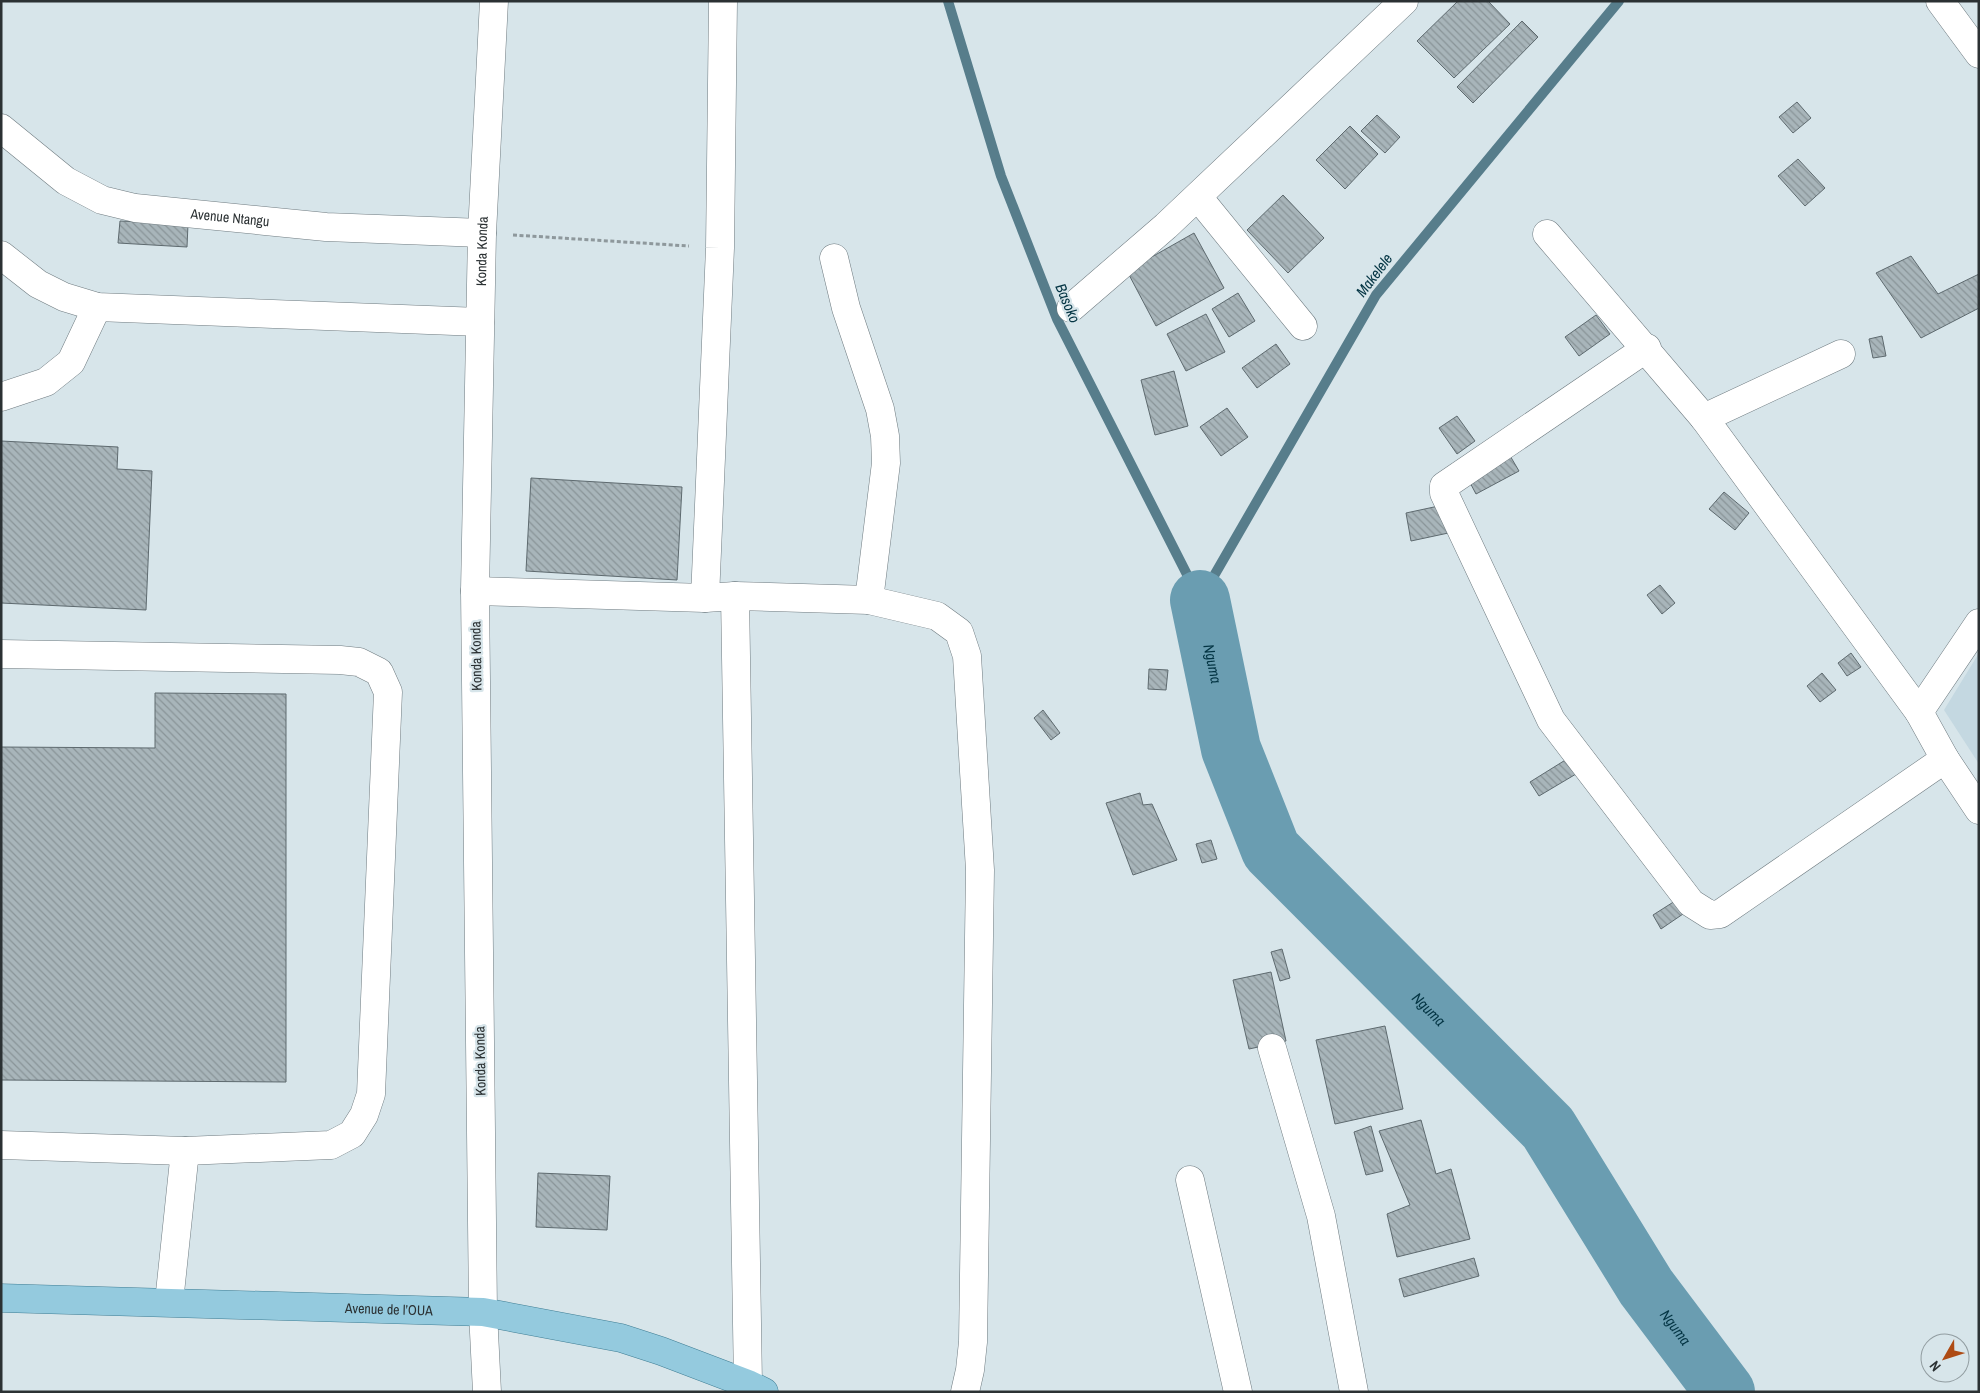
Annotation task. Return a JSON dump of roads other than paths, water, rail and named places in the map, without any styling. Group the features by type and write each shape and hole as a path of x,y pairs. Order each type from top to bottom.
{"main road":[{"name":"Avenue de l’OUA","path":"1,1298 483,1312 621,1338 661,1351 756,1388"}],"street":[{"name":"Konda Konda","path":"487,1392 483,1312 475,591 482,233 494,1"},
{"path":"705,598 720,248 723,1"},
{"path":"1071,308 1198,197 1404,1"},
{"path":"1940,1 1979,54"},
{"name":"Avenue Ntangu","path":"1,128 66,181 102,200 135,208 326,227 482,233"},
{"path":"1198,197 1303,326"},
{"path":"1547,234 1704,418 1919,712 1945,759 1979,810"},
{"path":"1,255 38,284 64,297 97,306 480,322"},
{"path":"834,258 846,308 880,409 885,436 886,463 868,600"},
{"path":"1,397 46,382 71,362 97,306"},
{"path":"1646,348 1444,486 1444,493 1551,720 1692,903 1710,915 1720,914 1945,759"},
{"path":"1704,418 1841,354"},
{"path":"475,591 705,598 735,596 868,600 937,616 959,632 967,656 980,870 973,1342 965,1392"},
{"path":"735,596 756,1388"},
{"path":"1919,712 1979,623"},
{"path":"1,654 340,660 359,662 379,672 388,692 372,1094 364,1115 352,1134 331,1145 185,1151 1,1145"},
{"path":"1272,1048 1321,1216 1354,1392"},
{"path":"169,1302 185,1151"},
{"path":"1190,1180 1238,1392"}],"waterway":[{"name":"Basoko","path":"948,1 1001,176 1057,319 1200,600"},
{"name":"Makelele","path":"1200,600 1376,295 1619,1"},
{"name":"Nguma","path":"1200,600 1231,749 1271,850 1548,1128 1646,1287 1725,1392"}]}
